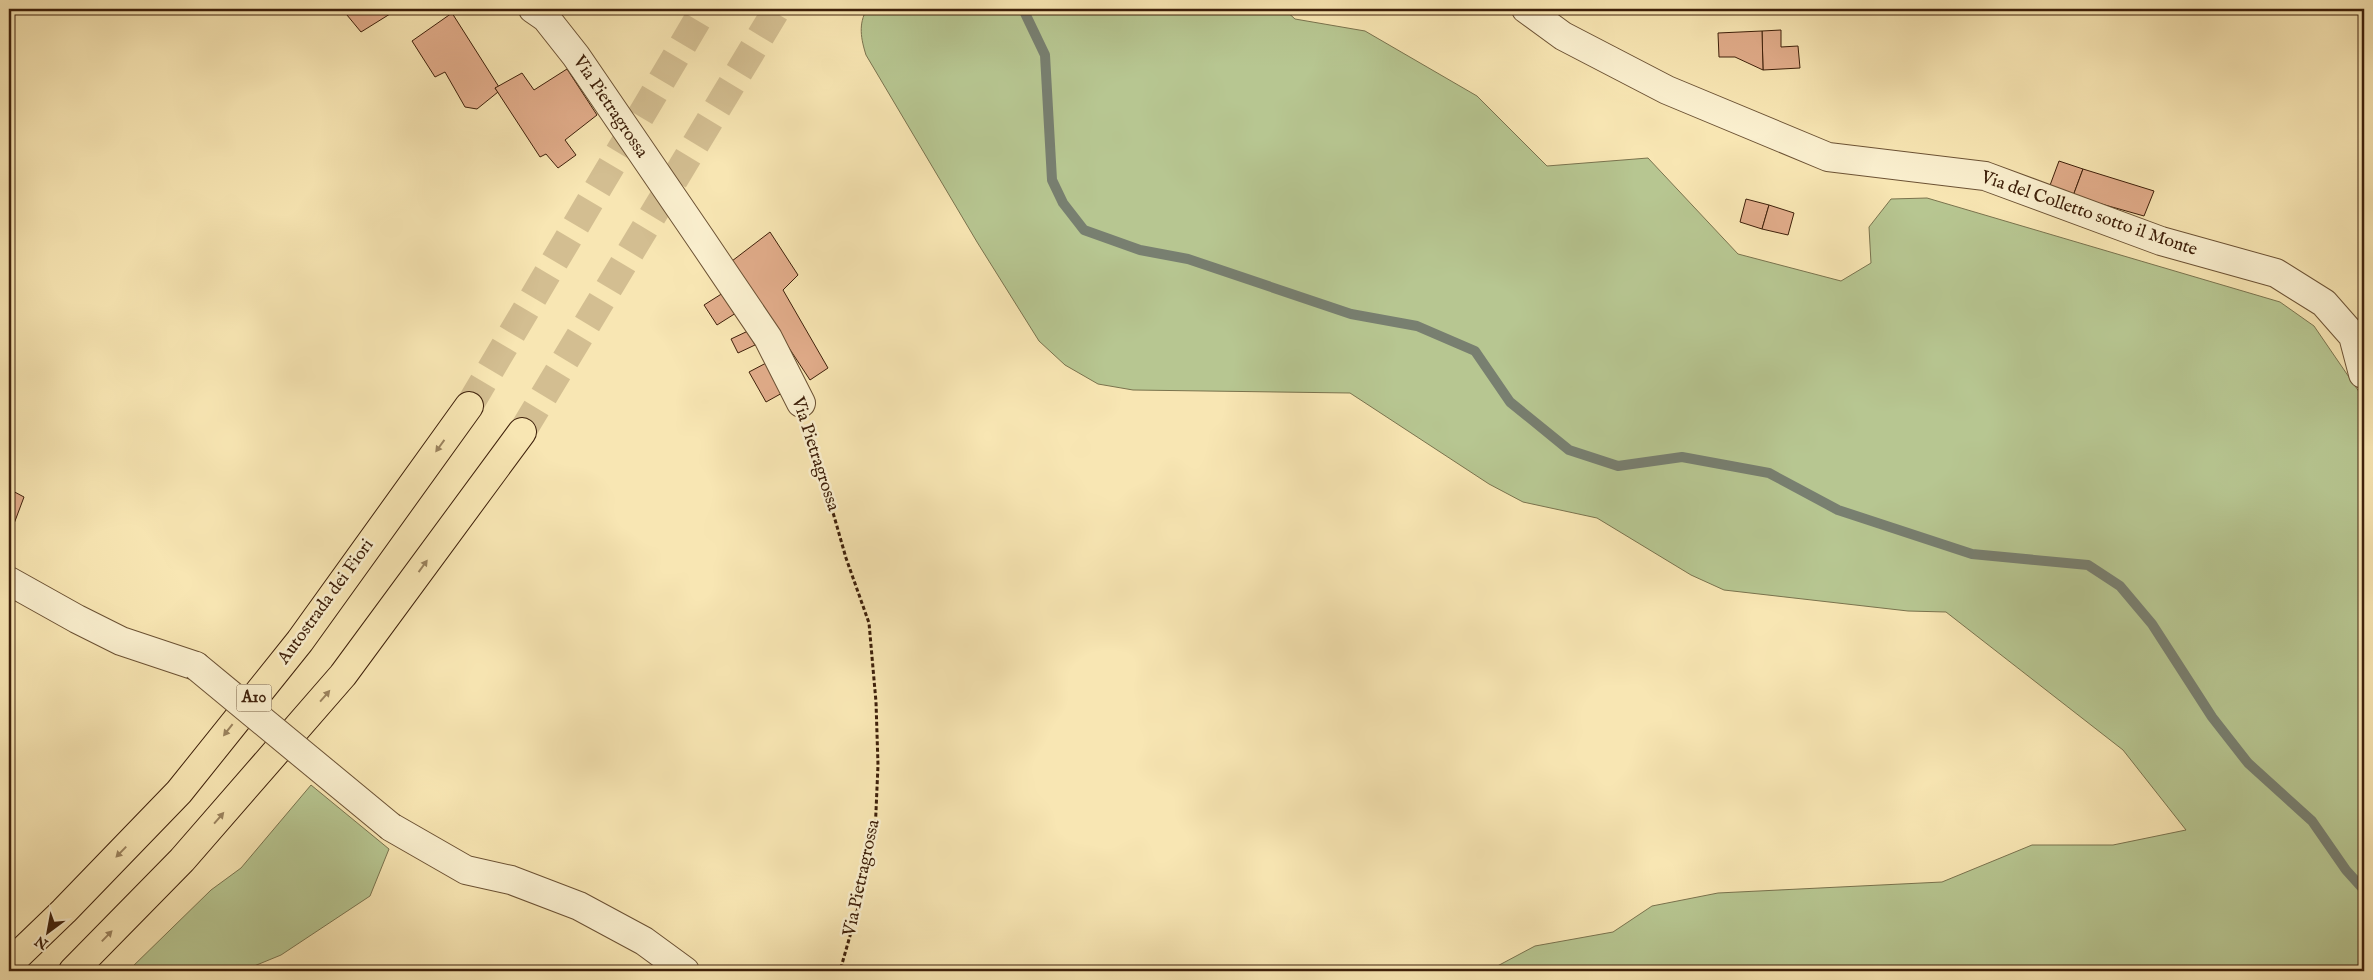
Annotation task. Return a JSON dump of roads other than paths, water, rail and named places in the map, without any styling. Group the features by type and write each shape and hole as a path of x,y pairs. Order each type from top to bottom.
{"highway":[{"name":"Autostrada dei Fiori","path":"9,964 64,912 179,792 300,641 469,406"},
{"path":"73,971 182,860 343,675 522,432"}],"street":[{"name":"Via Pietragrossa","path":"533,9 546,18 576,56 768,338 801,403"},
{"name":"Via del Colletto sotto il Monte","path":"1526,9 1563,36 1667,90 1828,157 1985,176 2161,241 2276,273 2324,303 2353,336 2364,374"},
{"path":"9,581 70,615 121,640 196,666 391,827 466,870 511,880 579,906 644,941 685,971"}],"waterway":[{"path":"1023,9 1045,55 1052,180 1063,203 1084,230 1140,250 1188,259 1351,314 1417,326 1475,351 1510,402 1569,450 1618,466 1682,457 1769,473 1838,510 1972,554 2088,565 2120,586 2152,624 2212,717 2248,763 2312,821 2346,870 2364,890"}],"tunnel":[{"path":"469,406 704,9"},
{"path":"522,432 777,9"}]}
